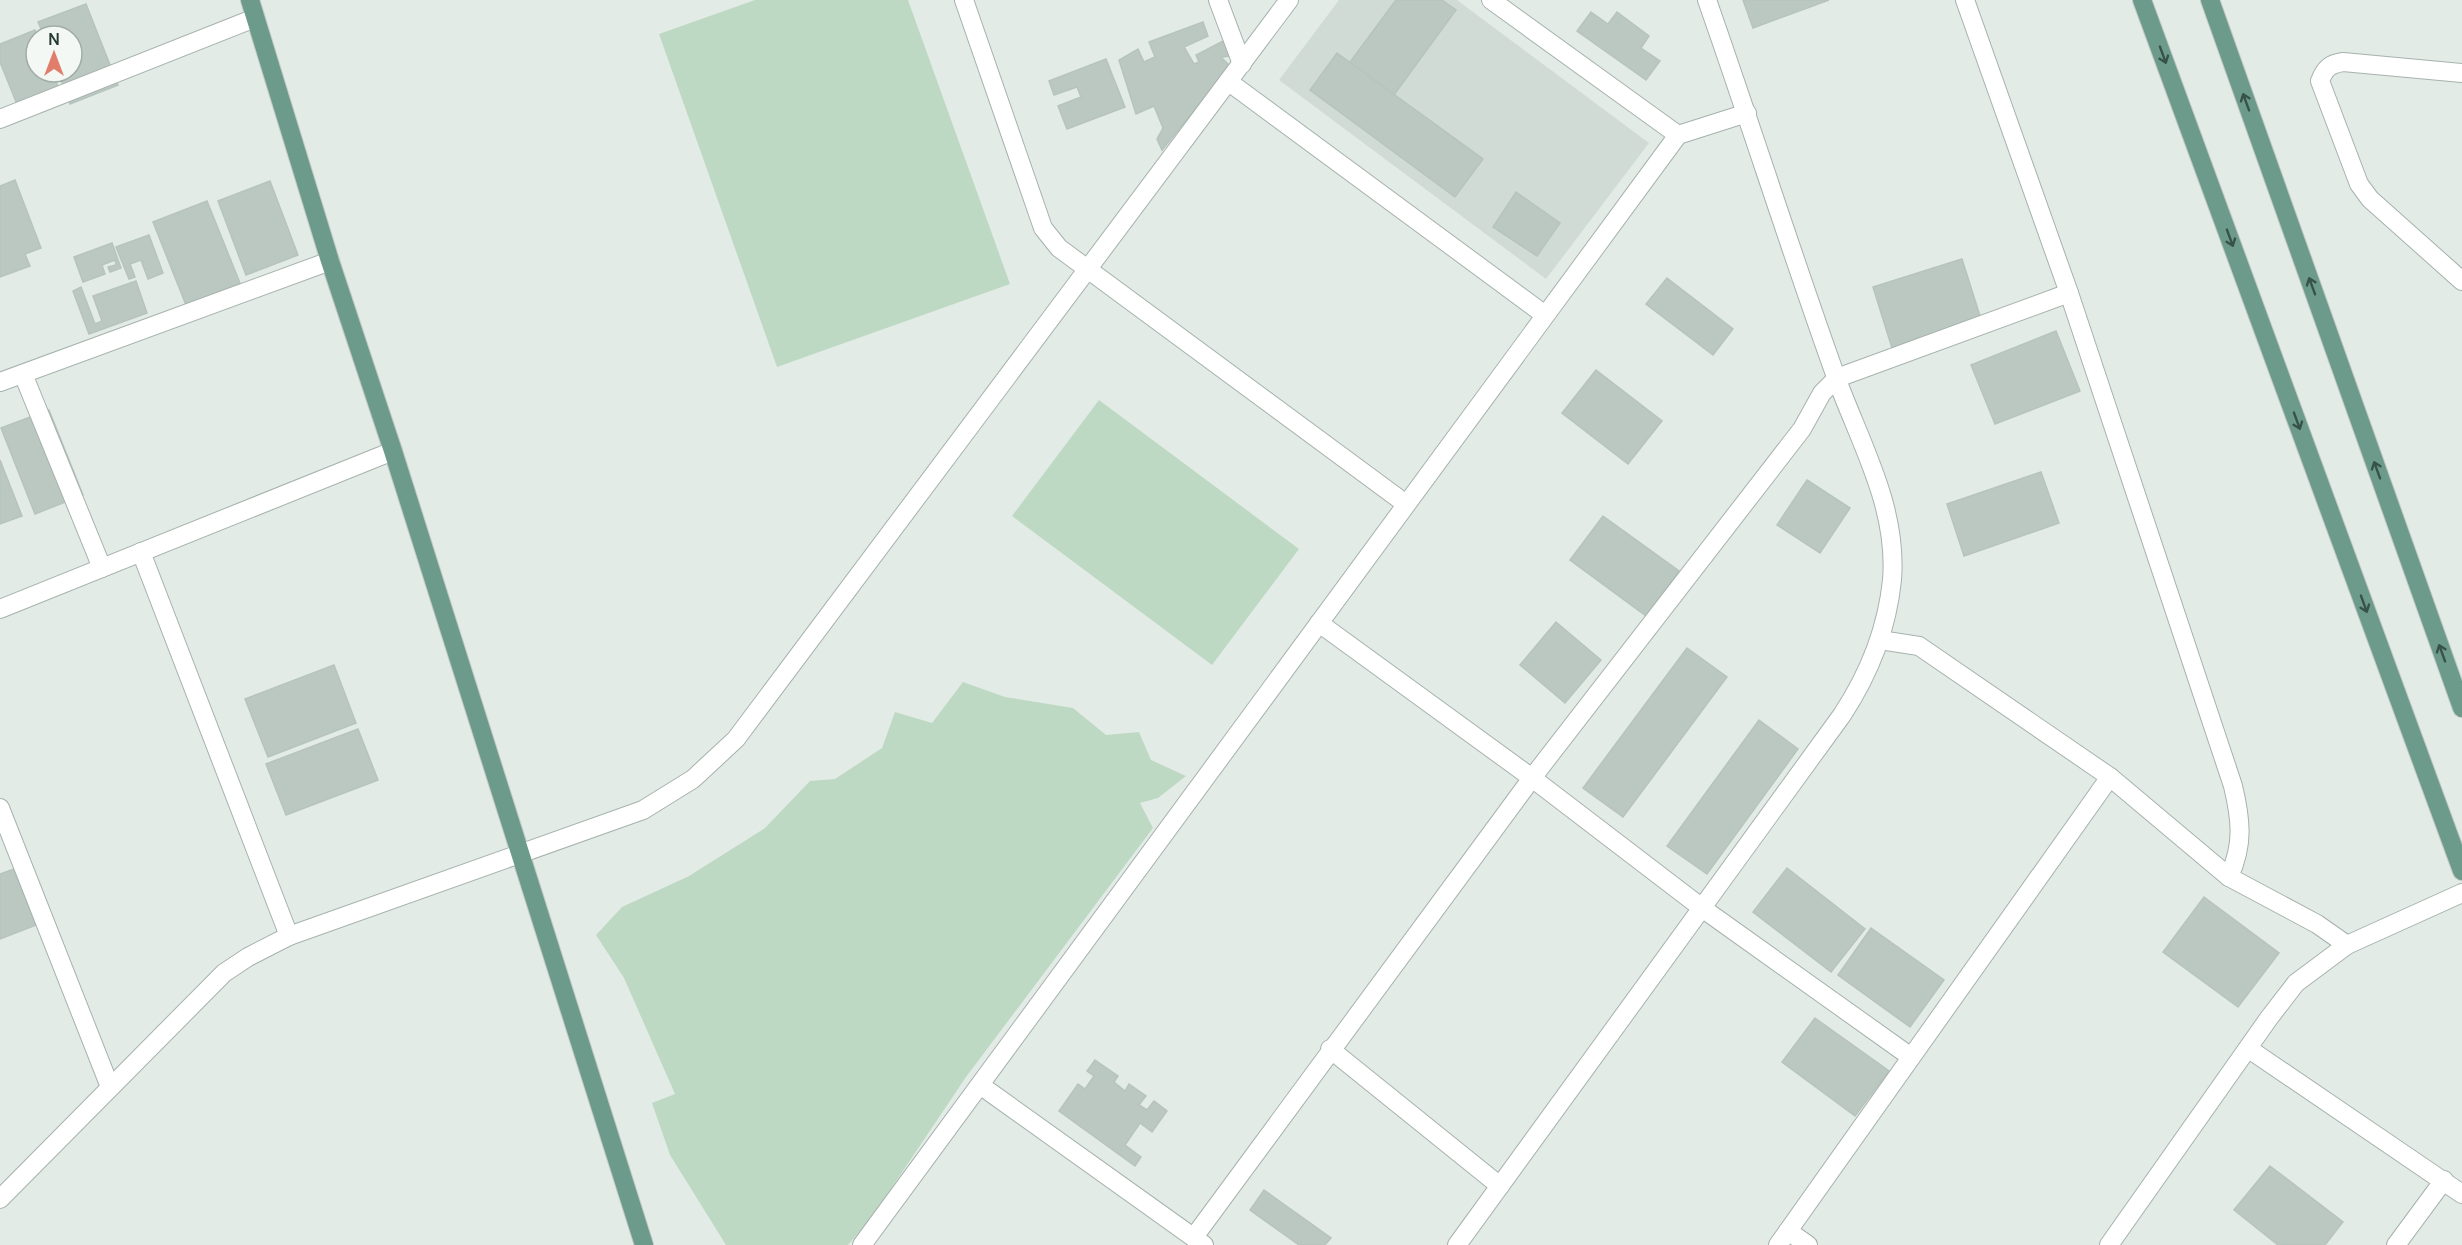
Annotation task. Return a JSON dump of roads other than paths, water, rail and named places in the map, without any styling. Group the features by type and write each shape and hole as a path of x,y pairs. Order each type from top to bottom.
{"main road":[{"path":"249,0 644,1245"},
{"path":"2142,0 2462,871"},
{"path":"2210,0 2462,708"}],"street":[{"path":"964,0 1043,228 1059,248 1407,504"},
{"path":"1218,0 1242,64"},
{"path":"0,1199 224,973 248,957 288,936 643,810 693,779 736,739 1289,0"},
{"path":"1491,0 1678,135"},
{"path":"1457,1245 1842,715 1862,684 1880,640 1892,580 1889,527 1880,486 1837,378 1707,0"},
{"path":"1965,0 2069,293 2233,786 2240,817 2240,842 2237,859 2229,877"},
{"path":"0,119 255,18"},
{"path":"2462,73 2343,62 2330,64 2320,81 2359,183 2370,199 2462,281"},
{"path":"1229,82 1545,315"},
{"path":"862,1245 1678,135 1747,113"},
{"path":"0,382 330,261"},
{"path":"980,1085 1199,1241 1330,1049 1532,778 1802,429 1822,393 1837,378 2069,293"},
{"path":"23,374 102,568"},
{"path":"0,609 393,451"},
{"path":"141,552 288,936"},
{"path":"1319,623 1532,778 1702,908 1911,1057"},
{"path":"1880,640 1919,646 2110,777 2229,877 2317,924 2348,945"},
{"path":"1808,1245 1783,1238 2110,777"},
{"path":"0,808 110,1087"},
{"path":"2109,1245 2296,983 2348,945 2462,893"},
{"path":"1330,1049 1500,1186"},
{"path":"2249,1049 2462,1194"},
{"path":"2396,1245 2444,1180"}]}
